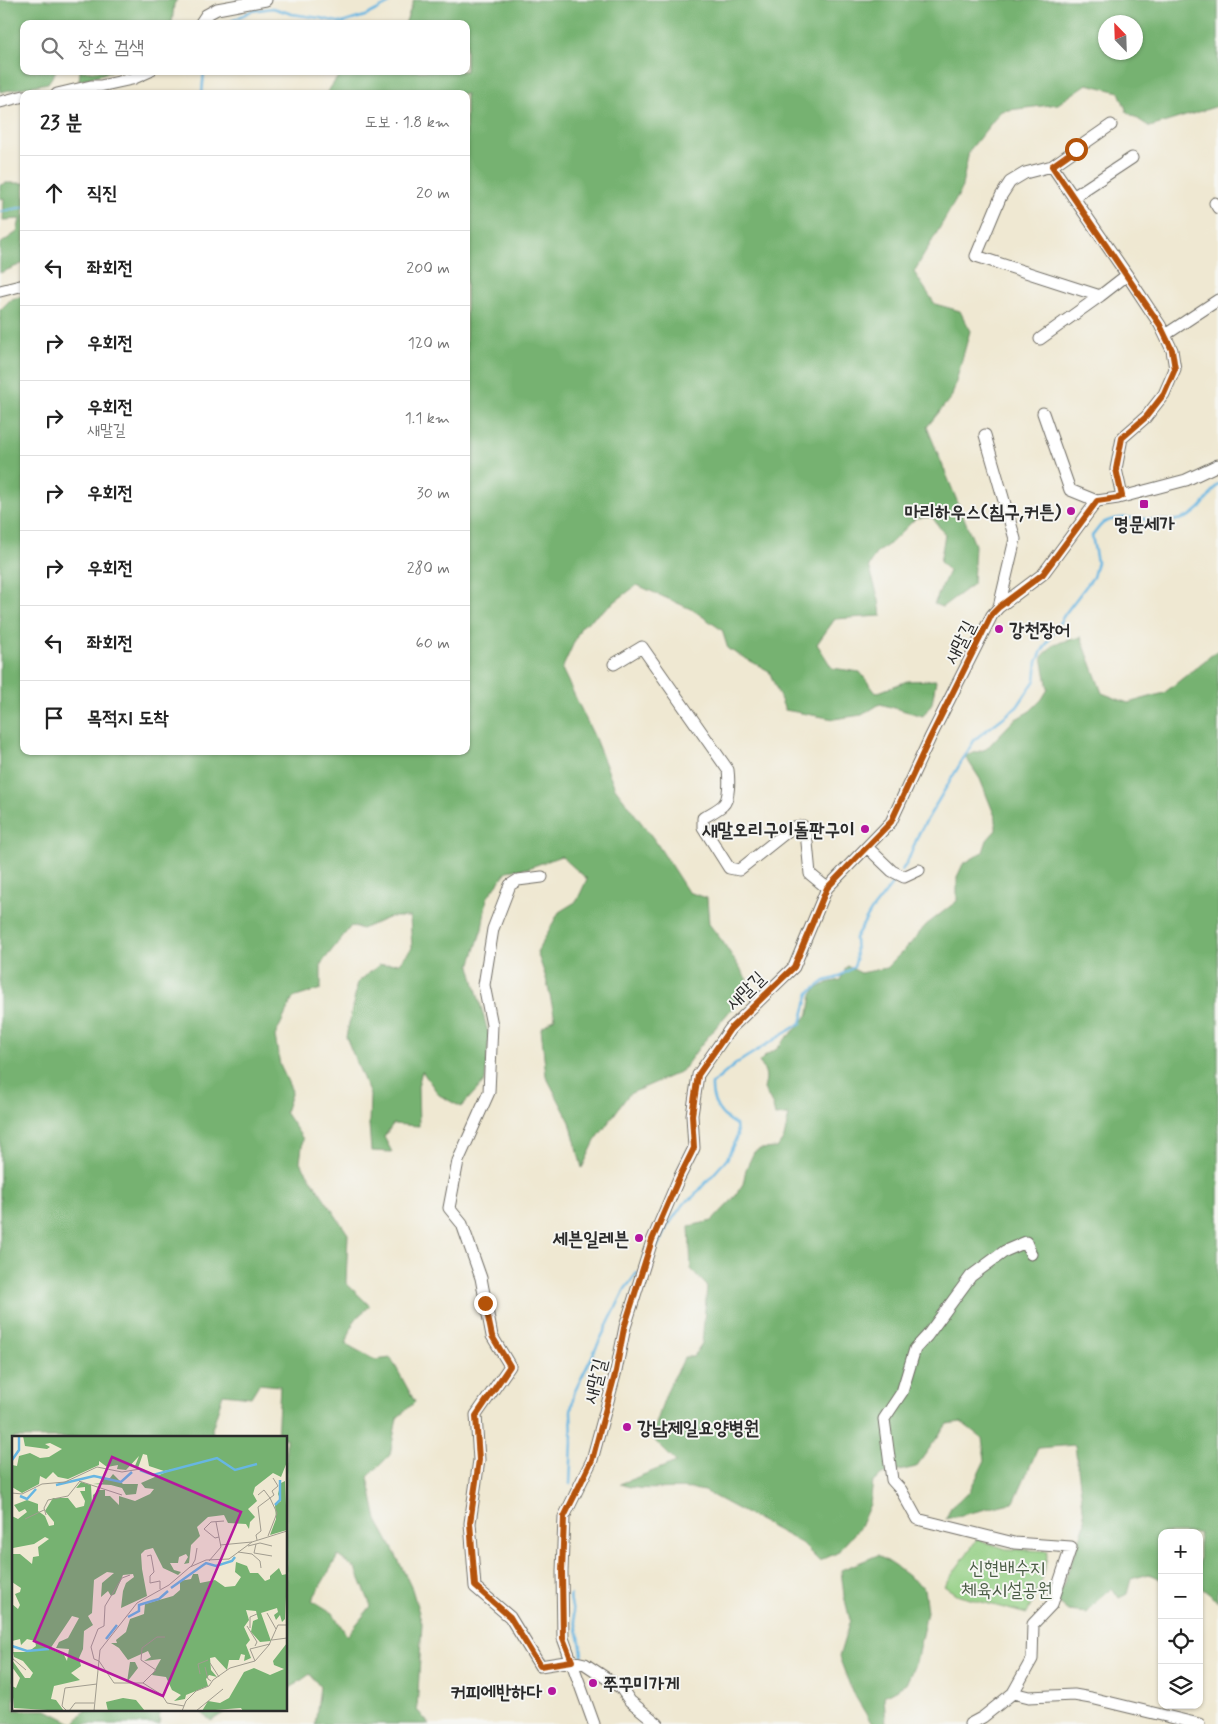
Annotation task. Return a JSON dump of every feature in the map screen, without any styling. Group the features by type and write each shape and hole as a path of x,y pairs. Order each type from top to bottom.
{"street":[{"path":"203,20 206,15 217,9 266,0"},
{"path":"74,90 132,79 141,75"},
{"path":"0,102 20,97"},
{"path":"1100,296 976,256 1001,196 1010,182 1025,173 1052,166 1111,125"},
{"path":"1073,198 1132,158"},
{"path":"1052,166 1127,275 1165,335 1172,350 1175,369 1164,394 1146,417 1122,438 1116,469 1122,496"},
{"path":"1040,339 1127,275"},
{"path":"0,291 20,285"},
{"path":"1165,335 1218,300"},
{"path":"1043,412 1070,490 1097,501 1118,498 1186,480 1218,465"},
{"path":"986,435 1016,539 999,607"},
{"name":"새말길","path":"594,1724 563,1638 562,1572 564,1517 592,1460 616,1371 624,1328 652,1240 694,1148 692,1115 698,1075 730,1029 794,967 827,888 891,822 992,614 1043,574 1097,501"},
{"path":"614,664 642,647 728,770 730,779 726,802 703,818 703,827 729,868 738,870 793,827 803,826 806,832 810,874 827,888"},
{"path":"867,847 899,875 919,870"},
{"path":"542,876 518,880 510,885 493,929 484,986 492,1025 489,1092 458,1161 449,1208 462,1224 481,1278 492,1336 510,1366 476,1416 479,1460 470,1523 475,1586 510,1617 540,1666 572,1661 585,1664 621,1688 630,1701 658,1724"},
{"path":"970,1724 983,1717 1013,1693 1032,1659 1033,1624 1052,1604 1071,1548 1014,1543 917,1519 901,1490 892,1480 884,1419 902,1392 915,1349 971,1276 1005,1251 1026,1242 1031,1254"},
{"path":"1013,1693 1029,1697 1074,1695 1199,1724"}],"green space":[{"path":"0,0 177,0 174,4 172,20 20,20 20,75 53,75 48,83 0,92"},
{"path":"414,0 1218,0 1218,106 1150,127 1127,112 1119,92 1087,84 1058,104 1001,111 969,151 961,191 914,272 935,304 960,311 970,331 952,396 927,427 975,545 973,584 942,607 934,604 949,571 940,562 945,535 932,517 916,518 891,543 876,553 869,566 879,600 881,616 835,619 817,644 832,668 860,672 876,693 907,681 936,680 932,703 923,716 880,704 862,715 834,719 785,710 769,671 728,649 722,630 693,610 637,585 581,627 562,669 594,736 615,788 656,842 688,892 707,898 709,924 751,986 700,1046 682,1071 629,1094 595,1141 582,1168 570,1122 546,1076 541,1028 555,1018 546,978 537,952 559,912 577,901 587,879 561,856 528,868 507,871 487,898 482,929 470,966 489,1036 485,1081 461,1107 439,1095 422,1071 418,1086 419,1126 393,1124 384,1137 392,1152 371,1151 369,1124 370,1095 346,1037 358,982 379,965 399,963 412,948 410,917 390,917 362,929 351,926 321,964 321,989 293,998 275,1036 280,1065 292,1091 285,1112 303,1139 300,1162 348,1234 346,1283 370,1306 354,1320 346,1344 375,1360 391,1358 415,1402 397,1418 390,1455 368,1477 377,1520 412,1589 422,1623 417,1710 429,1724 315,1724 320,1687 310,1674 288,1690 288,1436 277,1436 280,1386 259,1384 251,1397 223,1394 212,1429 214,1436 12,1436 12,1712 51,1712 74,1724 0,1724 0,310 11,299 20,297 20,755 470,755 470,90 329,90 339,75 470,75 470,20 406,20","holes":["338,1556 356,1569 371,1606 347,1636 333,1613 312,1600"]},
{"path":"80,75 99,75 79,81"},
{"path":"20,183 20,219 3,220 4,198 0,199 0,185"},
{"path":"20,219 20,265 0,273 0,244 17,232"},
{"path":"1081,637 1102,693 1128,703 1164,693 1218,650 1218,1601 1203,1589 1203,1529 1158,1529 1158,1578 1149,1574 1131,1579 1127,1594 1119,1598 1112,1588 1087,1613 1068,1611 1057,1602 1085,1524 1075,1445 1038,1448 1014,1502 946,1519 951,1507 970,1491 985,1460 982,1438 961,1422 947,1424 916,1467 882,1475 873,1482 870,1504 860,1527 837,1553 819,1561 801,1543 704,1491 683,1488 650,1489 620,1484 676,1462 651,1437 663,1401 684,1357 693,1357 702,1343 707,1286 691,1269 689,1226 712,1221 732,1200 743,1184 746,1169 754,1152 760,1149 777,1148 784,1138 789,1115 775,1116 773,1106 764,1089 766,1075 759,1062 766,1055 777,1049 809,1013 812,995 815,990 827,983 840,980 847,966 861,973 886,968 926,925 957,901 957,877 963,864 983,852 987,840 996,830 996,819 980,779 965,756 986,749 1014,720 1030,711 1042,699 1048,689 1042,657 1054,644"},
{"name":"신현배수지 체육시설공원","path":"977,1539 1006,1549 1048,1551 1043,1577 1027,1614 959,1596 944,1586"},
{"path":"878,1555 924,1588 927,1612 916,1662 906,1684 884,1696 886,1724 872,1724 852,1691 839,1657 850,1620 844,1596 841,1570"},
{"path":"83,1712 159,1712 160,1724 74,1724"},
{"path":"201,1712 225,1712 211,1721"}],"waterway":[{"path":"352,20 365,16 388,4 391,0"},
{"path":"234,20 251,11 273,8 292,14 329,20"},
{"path":"202,90 204,75"},
{"path":"0,212 20,208"},
{"path":"901,871 907,863 919,833 975,739 1017,707 1035,680 1037,662 1042,651 1065,614 1093,577 1097,562 1092,536 1100,526 1117,518 1177,520 1199,509 1218,484"},
{"path":"656,1249 667,1227 683,1204 693,1197 727,1159 737,1136 736,1125 721,1113 715,1103 712,1084 737,1063 801,1023 809,993 825,981 836,978 854,967 856,960 855,938 871,911 897,878"},
{"path":"570,1484 571,1411 574,1393 625,1289 637,1273"},
{"path":"570,1595 582,1656"}],"place":[{"name":"명문세가","path":"1144,504"},
{"name":"마리하우스(침구,커튼)","path":"1071,511"},
{"name":"강천장어","path":"999,629"},
{"name":"새말오리구이돌판구이","path":"865,829"},
{"name":"세븐일레븐","path":"639,1238"},
{"name":"강남제일요양병원","path":"627,1427"},
{"name":"쭈꾸미가게","path":"593,1683"},
{"name":"커피에반하다","path":"552,1691"}],"route":[{"path":"485,1303 492,1336 510,1366 476,1416 479,1460 470,1523 475,1586 510,1617 540,1666 572,1661 563,1638 562,1572 564,1517 592,1460 616,1371 624,1328 652,1240 694,1148 692,1115 698,1075 730,1029 794,967 827,888 891,822 930,738 992,614 1043,574 1097,501 1122,496 1116,469 1122,438 1146,417 1164,394 1175,369 1172,350 1160,325 1052,166 1076,149"}]}
